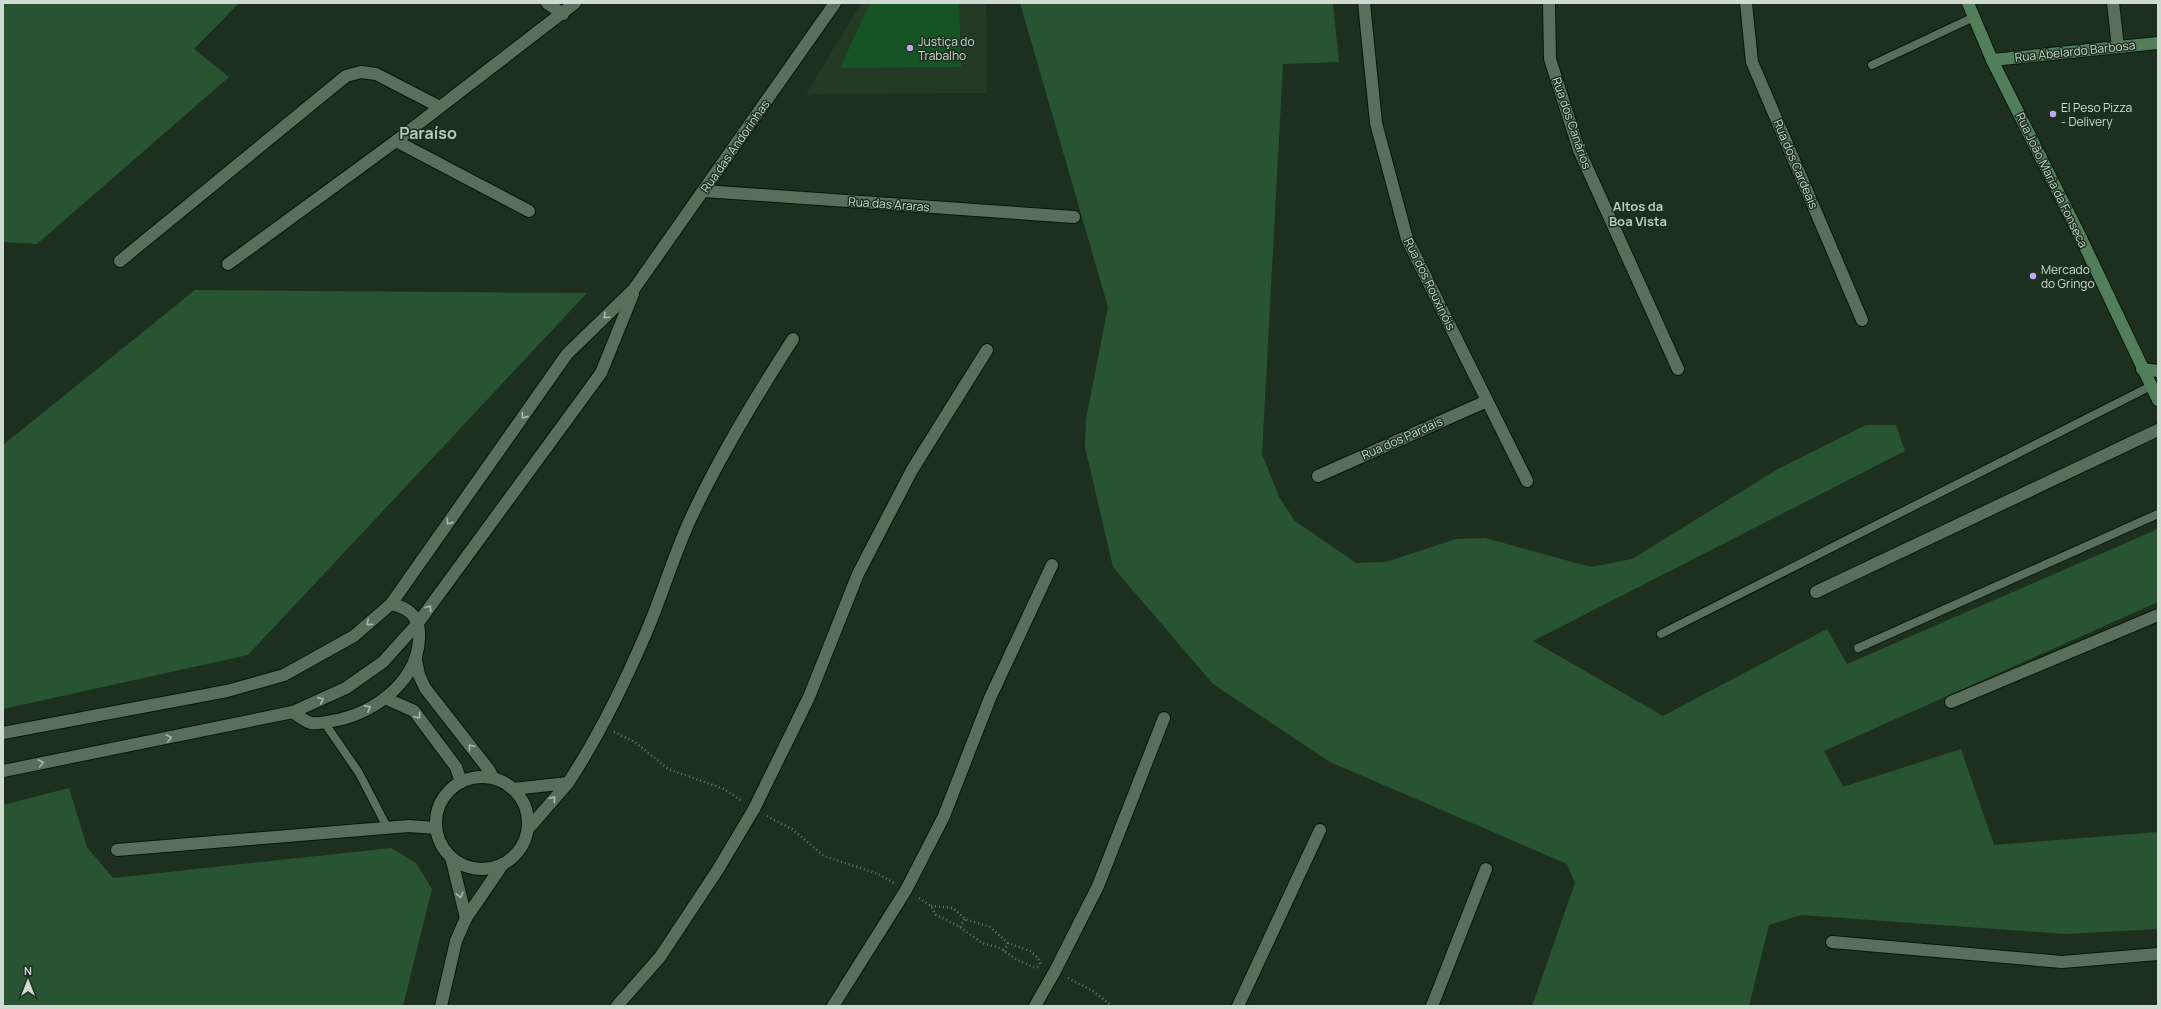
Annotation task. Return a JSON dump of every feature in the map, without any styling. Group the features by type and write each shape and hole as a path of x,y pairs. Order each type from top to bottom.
{"main road":[{"name":"Rua João Maria da Fonseca","path":"1968,3 1992,60 2080,236 2158,400"},
{"name":"Rua Abelardo Barbosa","path":"1992,60 2158,43"},
{"path":"2142,369 2158,371"}],"street":[{"path":"547,3 563,14"},
{"path":"228,264 396,141 563,14 575,3"},
{"name":"Rua das Andorinhas","path":"634,289 704,192 835,3"},
{"name":"Rua dos Rouxinóis","path":"1364,3 1376,123 1407,239 1527,481"},
{"name":"Rua dos Canários","path":"1549,3 1550,59 1579,150 1678,369"},
{"name":"Rua dos Cardeais","path":"1746,3 1752,62 1862,320"},
{"path":"2113,3 2118,47"},
{"path":"120,260 346,76 361,72 376,74 440,107"},
{"path":"396,141 529,211"},
{"name":"Rua das Araras","path":"704,192 1074,217"},
{"path":"3,733 228,691 284,675 354,636 391,604 567,354 634,289"},
{"path":"3,771 293,712 346,688 383,662 418,623 601,372 634,289"},
{"path":"441,1006 456,941 466,918 503,864 520,849 528,829 568,783 582,760 601,726 646,634 690,521 739,424 793,339"},
{"path":"617,1006 660,957 717,871 754,808 808,698 858,574 912,470 987,350"},
{"name":"Rua dos Pardais","path":"1318,476 1487,401"},
{"path":"1816,592 2158,430"},
{"path":"833,1006 906,890 944,816 990,698 1052,565"},
{"path":"293,712 312,723 343,719 358,714 385,698 397,687 416,660 420,645 418,623 408,610 391,604"},
{"path":"1951,702 2158,615"},
{"path":"416,660 419,675 425,688 489,770 493,778"},
{"path":"385,698 414,710 456,767 461,782"},
{"path":"1035,1006 1056,971 1098,886 1164,718"},
{"path":"466,918 451,857 439,839 436,828 436,817 442,802 452,788 461,782 471,778 493,778 513,789 525,807 528,829"},
{"path":"513,789 568,783"},
{"path":"117,850 387,827 419,826 436,828"},
{"path":"1238,1006 1320,830"},
{"path":"451,857 460,863 476,868 492,867 503,864"},
{"path":"1432,1006 1486,869"},
{"path":"1832,942 2062,962 2158,954"}],"lane":[{"path":"1872,65 1974,17"},
{"path":"1661,634 2151,386"},
{"path":"1858,648 2158,514"},
{"path":"324,722 359,773 387,827"}],"path":[{"path":"1041,966 1038,958 1030,951 1008,943 990,927 965,919 953,908 931,906 936,915 960,927 982,943 1004,951 1017,960 1033,967 1041,966 1056,971 1093,991 1112,1006"},
{"path":"960,927 965,919"},
{"path":"1004,951 1008,943"}],"shaded area":[{"path":"3,3 239,3 194,49 229,77 37,244 3,242"},
{"name":"Justiça do Trabalho","path":"861,3 986,3 987,93 806,94"},
{"path":"1020,3 1333,3 1339,62 1283,64 1262,454 1279,497 1295,521 1356,563 1386,562 1456,539 1485,538 1591,567 1632,559 1778,469 1866,425 1896,425 1905,451 1533,641 1663,716 1827,629 1847,664 2158,529 2158,602 1824,751 1843,787 1961,749 1994,845 2158,832 2158,929 2066,934 1801,915 1769,925 1749,1006 1532,1006 1575,883 1567,864 1330,762 1213,684 1113,567 1085,447 1086,419 1108,307"},
{"path":"195,290 587,293 248,655 3,709 3,445"},
{"path":"69,788 87,847 113,878 391,848 416,863 432,889 403,1006 3,1006 3,805"}],"building":[{"path":"870,3 959,3 961,67 840,68"}],"place":[{"name":"Justiça do Trabalho","path":"910,48"},
{"name":"El Peso Pizza - Delivery","path":"2053,114"},
{"name":"Mercado do Gringo","path":"2033,276"}],"district":[{"name":"Paraíso","path":"428,133"},
{"name":"Altos da Boa Vista","path":"1638,214"}]}
